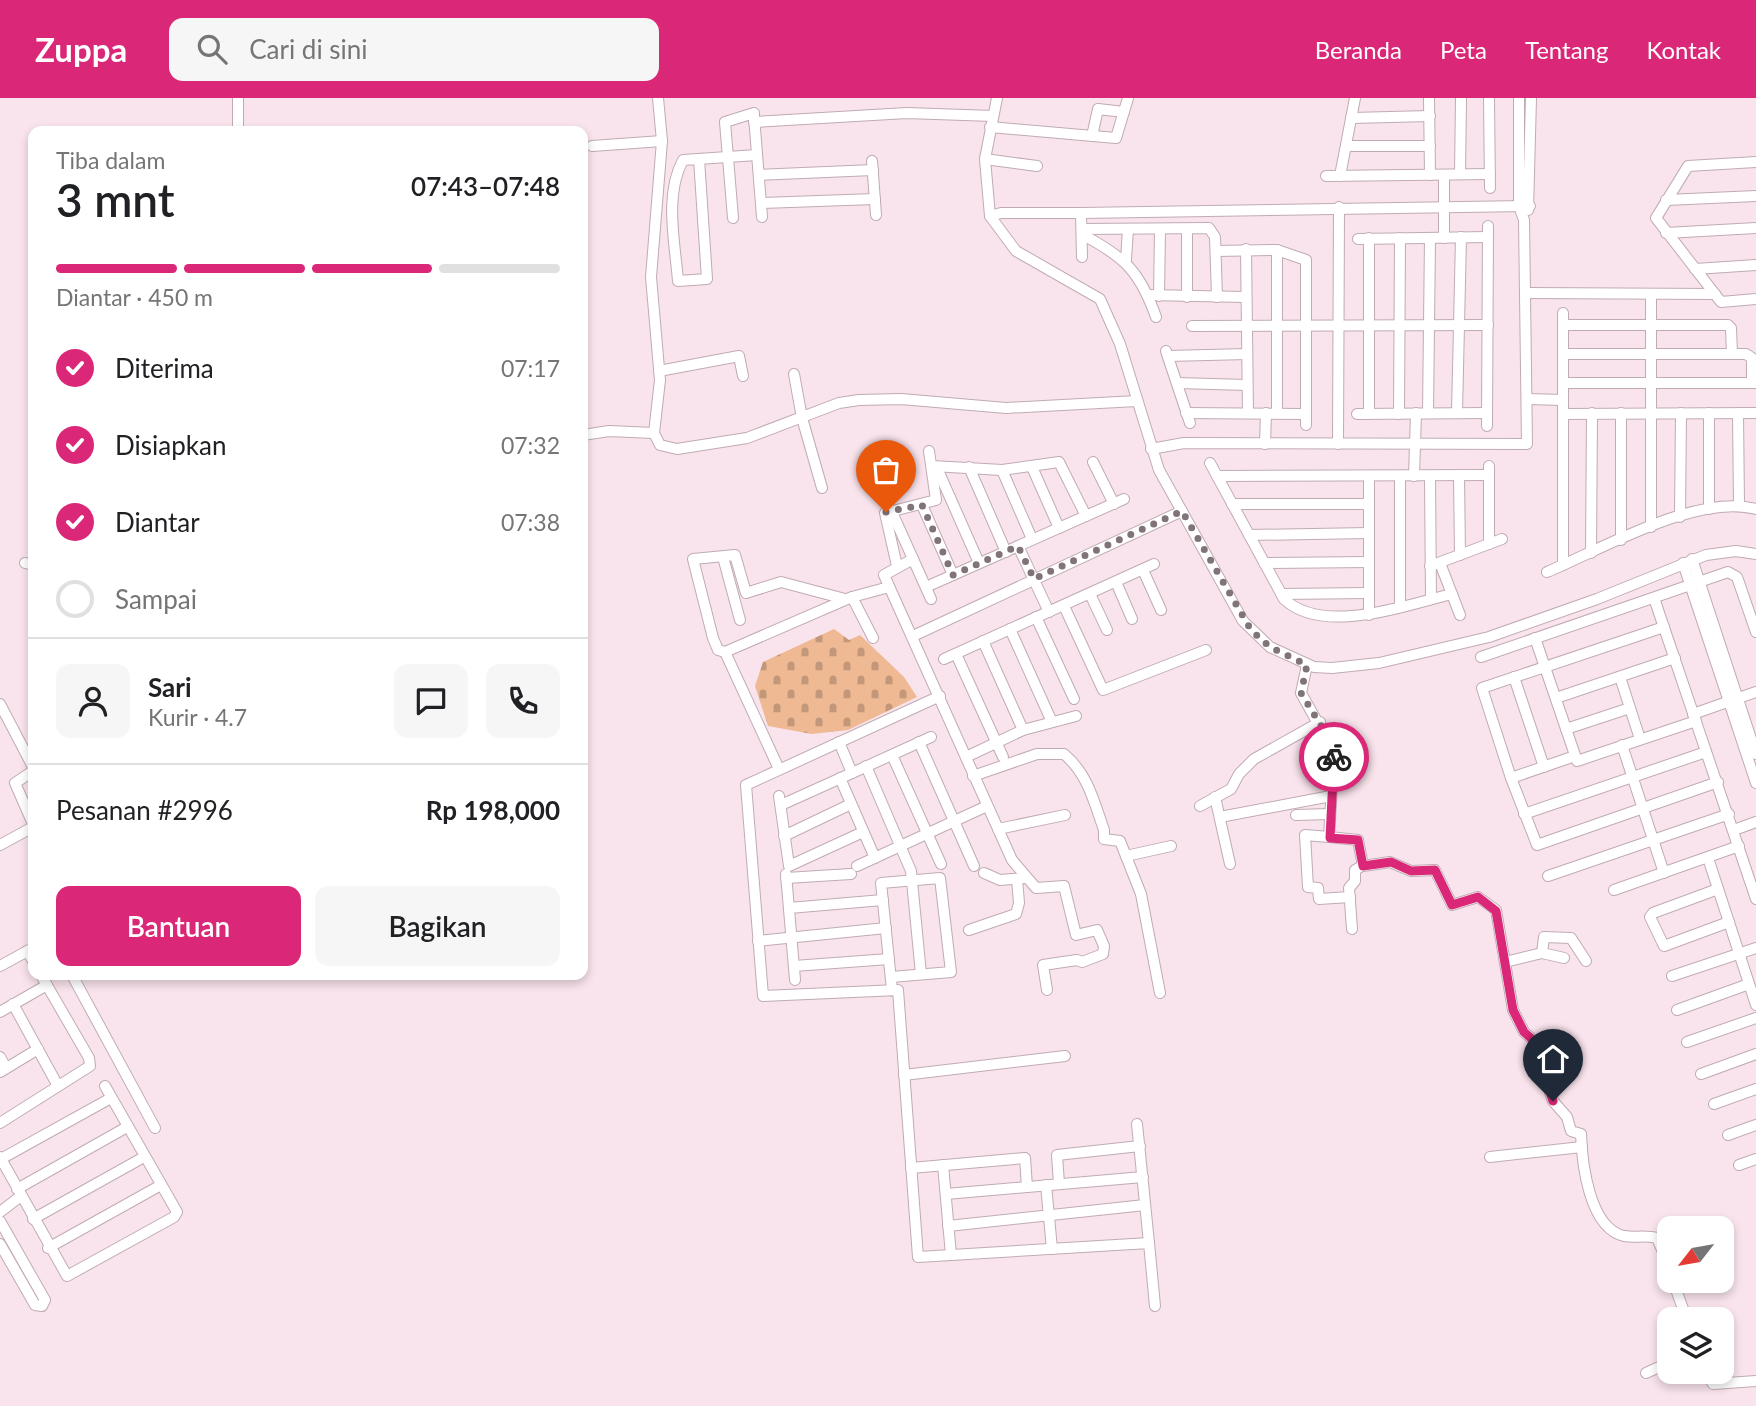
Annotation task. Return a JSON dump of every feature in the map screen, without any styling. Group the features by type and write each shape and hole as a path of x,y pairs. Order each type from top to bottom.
{"street":[{"path":"658,98 662,141 650,277 659,371 654,433 660,445 677,449 747,438 839,402 880,399 1006,408 1137,401"},
{"path":"997,98 990,160 994,215 1016,251 1100,299 1117,336 1137,401 1182,511 1251,630 1270,647 1307,665 1332,668 1379,663 1489,637 1597,599 1687,561 1723,552 1756,554"},
{"path":"733,218 725,122 754,115 907,113 1117,137 1128,98"},
{"path":"1340,176 1355,98"},
{"path":"1429,98 1430,175"},
{"path":"1460,174 1461,98"},
{"path":"1489,98 1490,188"},
{"path":"1519,98 1525,206"},
{"path":"1155,448 1170,445 1527,444 1524,220 1531,98"},
{"path":"238,107 238,126"},
{"path":"1092,136 1098,109 1124,112"},
{"path":"754,115 762,217"},
{"path":"1351,118 1430,116"},
{"path":"592,146 662,141"},
{"path":"1346,146 1430,146"},
{"path":"699,159 707,279 678,281 674,176 683,160 757,155"},
{"path":"990,160 1037,166"},
{"path":"1756,162 1688,166 1656,218 1721,302 1756,299"},
{"path":"759,175 872,165 876,215"},
{"path":"1326,176 1490,174"},
{"path":"1444,175 1444,237"},
{"path":"1666,200 1756,196"},
{"path":"761,203 874,199"},
{"path":"994,215 1339,207 1525,206"},
{"path":"1338,444 1339,207"},
{"path":"1081,213 1082,257"},
{"path":"1487,426 1488,226"},
{"path":"1666,233 1756,228"},
{"path":"1083,232 1128,229 1211,230 1215,237 1217,297"},
{"path":"1126,260 1128,229"},
{"path":"1156,317 1153,295 1160,229"},
{"path":"1187,229 1187,297"},
{"path":"1083,232 1126,260 1153,295 1245,297"},
{"path":"1458,413 1461,237"},
{"path":"1357,239 1488,237"},
{"path":"1369,238 1369,414"},
{"path":"1399,414 1400,238"},
{"path":"1428,413 1430,238"},
{"path":"1246,249 1248,413"},
{"path":"1186,413 1271,413 1306,419 1307,263 1304,258 1277,250 1216,251"},
{"path":"1265,444 1271,413 1277,326 1277,250"},
{"path":"1695,268 1756,265"},
{"path":"1526,293 1715,294"},
{"path":"1651,295 1651,527"},
{"path":"1563,313 1563,565"},
{"path":"1563,325 1728,324 1731,328 1732,354"},
{"path":"1192,326 1488,326"},
{"path":"1190,423 1167,353 1247,354"},
{"path":"1563,354 1751,356 1754,383 1563,383"},
{"path":"659,371 736,355 742,358 743,376"},
{"path":"794,374 802,418 822,488"},
{"path":"1177,383 1247,384"},
{"path":"1527,399 1563,400"},
{"path":"1414,476 1416,413"},
{"path":"1357,414 1488,413"},
{"path":"1680,517 1681,413"},
{"path":"1709,413 1709,509"},
{"path":"1738,413 1739,505"},
{"path":"1563,414 1756,413"},
{"path":"1591,553 1592,414"},
{"path":"1621,414 1621,540"},
{"path":"588,434 609,431 654,433"},
{"path":"929,451 979,563"},
{"path":"1094,461 1114,503"},
{"path":"1210,463 1281,593 1290,604 1310,614 1369,615 1452,594"},
{"path":"934,466 1002,470 1062,464 1086,516"},
{"path":"897,566 885,513 922,505 937,498 934,466"},
{"path":"969,467 1006,552"},
{"path":"1032,467 1059,528"},
{"path":"1002,470 1032,539"},
{"path":"1217,476 1414,476 1489,471 1489,544"},
{"path":"1430,475 1435,564 1431,599"},
{"path":"1459,475 1460,555"},
{"path":"1369,476 1369,615"},
{"path":"1400,476 1400,607"},
{"path":"926,587 1125,499"},
{"path":"1232,504 1369,504"},
{"path":"922,505 953,575"},
{"path":"1547,572 1680,517 1739,505 1756,509"},
{"path":"891,510 932,599"},
{"path":"913,636 1182,511"},
{"path":"1249,535 1369,533"},
{"path":"1435,564 1502,539"},
{"path":"1018,546 1049,612"},
{"path":"873,638 848,598 781,582 746,593 737,558 696,557 692,561 713,638 718,650 725,652 848,598 889,587"},
{"path":"723,557 740,620"},
{"path":"913,559 884,573 1021,879 1016,914 969,930"},
{"path":"1687,561 1733,700 1756,783"},
{"path":"1264,563 1369,562"},
{"path":"944,659 1154,564"},
{"path":"1435,564 1460,614"},
{"path":"1143,570 1161,610"},
{"path":"1481,657 1695,583 1733,573 1752,609 1756,632"},
{"path":"1116,582 1132,618"},
{"path":"736,605 788,584"},
{"path":"1281,593 1369,593"},
{"path":"1090,594 1107,630"},
{"path":"1654,598 1756,899"},
{"path":"1064,606 1103,690 1206,650"},
{"path":"1037,617 1074,699"},
{"path":"1664,626 1482,688 1511,778 1536,845 1718,782"},
{"path":"1010,629 1052,722"},
{"path":"1535,638 1575,756 1580,761 1756,692"},
{"path":"984,641 1023,730"},
{"path":"725,652 779,769"},
{"path":"956,654 1003,757"},
{"path":"1556,698 1675,658"},
{"path":"1307,665 1301,693 1320,722 1334,752 1329,837"},
{"path":"1514,677 1544,767"},
{"path":"1620,677 1640,739"},
{"path":"940,696 779,769 746,787 763,996 898,990 918,1257 1149,1243"},
{"path":"1733,700 1756,754"},
{"path":"0,704 28,759"},
{"path":"1566,729 1630,708"},
{"path":"966,757 1023,730 1076,716"},
{"path":"1200,806 1235,785 1239,774 1254,759 1320,722"},
{"path":"863,832 790,866 786,863 780,801 852,773 931,737"},
{"path":"839,742 852,773"},
{"path":"919,742 975,866"},
{"path":"1622,746 1664,873"},
{"path":"1524,814 1706,752"},
{"path":"973,776 1037,754 1064,754 1084,776 1104,830 1104,839 1118,840 1141,894 1160,993"},
{"path":"892,755 941,864"},
{"path":"1511,778 1575,756"},
{"path":"866,766 911,871 921,974"},
{"path":"28,772 19,778 15,786 28,815"},
{"path":"839,778 875,858"},
{"path":"1220,817 1331,796"},
{"path":"1216,797 1230,864"},
{"path":"784,836 851,804"},
{"path":"795,980 786,876 854,870 987,806"},
{"path":"1296,815 1330,814"},
{"path":"1548,876 1729,814"},
{"path":"998,829 1065,816"},
{"path":"1734,830 1756,822"},
{"path":"0,845 28,829"},
{"path":"1350,897 1319,899 1318,888 1308,887 1305,835 1358,840 1362,866"},
{"path":"1126,856 1171,846"},
{"path":"1614,890 1740,846"},
{"path":"1708,858 1756,1005"},
{"path":"1352,929 1349,888 1355,881 1355,872 1362,866 1391,862 1411,871 1435,870 1452,905 1478,897 1498,914 1498,936 1513,1010 1524,1032 1541,1046 1553,1101 1567,1117 1571,1131 1581,1135 1588,1189 1606,1223 1623,1236 1657,1238"},
{"path":"984,873 1000,880 1021,879 1036,888 1064,886 1076,934 1097,930 1104,946 1103,954 1082,962 1077,960 1043,965 1047,990"},
{"path":"891,977 951,972 940,878 881,883 892,990"},
{"path":"1718,889 1653,913 1650,917 1664,946 1729,922"},
{"path":"789,908 883,900"},
{"path":"758,941 886,928"},
{"path":"1542,953 1544,936 1571,938 1586,961"},
{"path":"1672,976 1756,947"},
{"path":"0,966 28,950"},
{"path":"1504,962 1542,953 1564,958"},
{"path":"794,966 889,959"},
{"path":"0,1123 88,1069 91,1063 44,980"},
{"path":"75,980 155,1128"},
{"path":"1676,1010 1749,984"},
{"path":"0,1012 47,985"},
{"path":"13,1004 58,1086"},
{"path":"1687,1042 1756,1018"},
{"path":"0,1057 3,1070 38,1049"},
{"path":"1701,1074 1756,1054"},
{"path":"904,1075 1065,1056"},
{"path":"105,1086 177,1212 111,1253 66,1276 48,1248 1,1158 111,1098"},
{"path":"1714,1104 1756,1089"},
{"path":"1137,1124 1155,1306"},
{"path":"1728,1135 1756,1125"},
{"path":"0,1212 19,1193 127,1127"},
{"path":"1059,1184 1057,1155 1140,1146"},
{"path":"1490,1157 1581,1147"},
{"path":"33,1219 144,1157"},
{"path":"911,1168 1025,1158 1027,1187"},
{"path":"1739,1165 1756,1159"},
{"path":"943,1165 951,1255"},
{"path":"946,1194 1143,1177"},
{"path":"48,1248 161,1185"},
{"path":"1046,1185 1052,1249"},
{"path":"948,1226 1049,1213 1145,1205"},
{"path":"0,1221 45,1300 42,1306 35,1305 0,1244"},
{"path":"1646,1373 1657,1368"},
{"path":"1734,1383 1756,1381"}],"green space":[{"path":"834,629 849,640 860,635 904,677 917,697 848,730 812,734 768,726 755,686 763,662"}],"way so far":[{"path":"886,512 922,505 953,575 1018,546 1034,579 1182,511 1243,621 1270,647 1307,665 1301,693 1331,742 1334,757"}],"route":[{"path":"1334,757 1330,838 1357,839 1361,865 1364,867 1391,862 1401,869 1411,871 1435,870 1452,905 1478,897 1488,902 1498,914 1498,936 1513,1010 1524,1032 1543,1049 1547,1083 1553,1101"}]}
